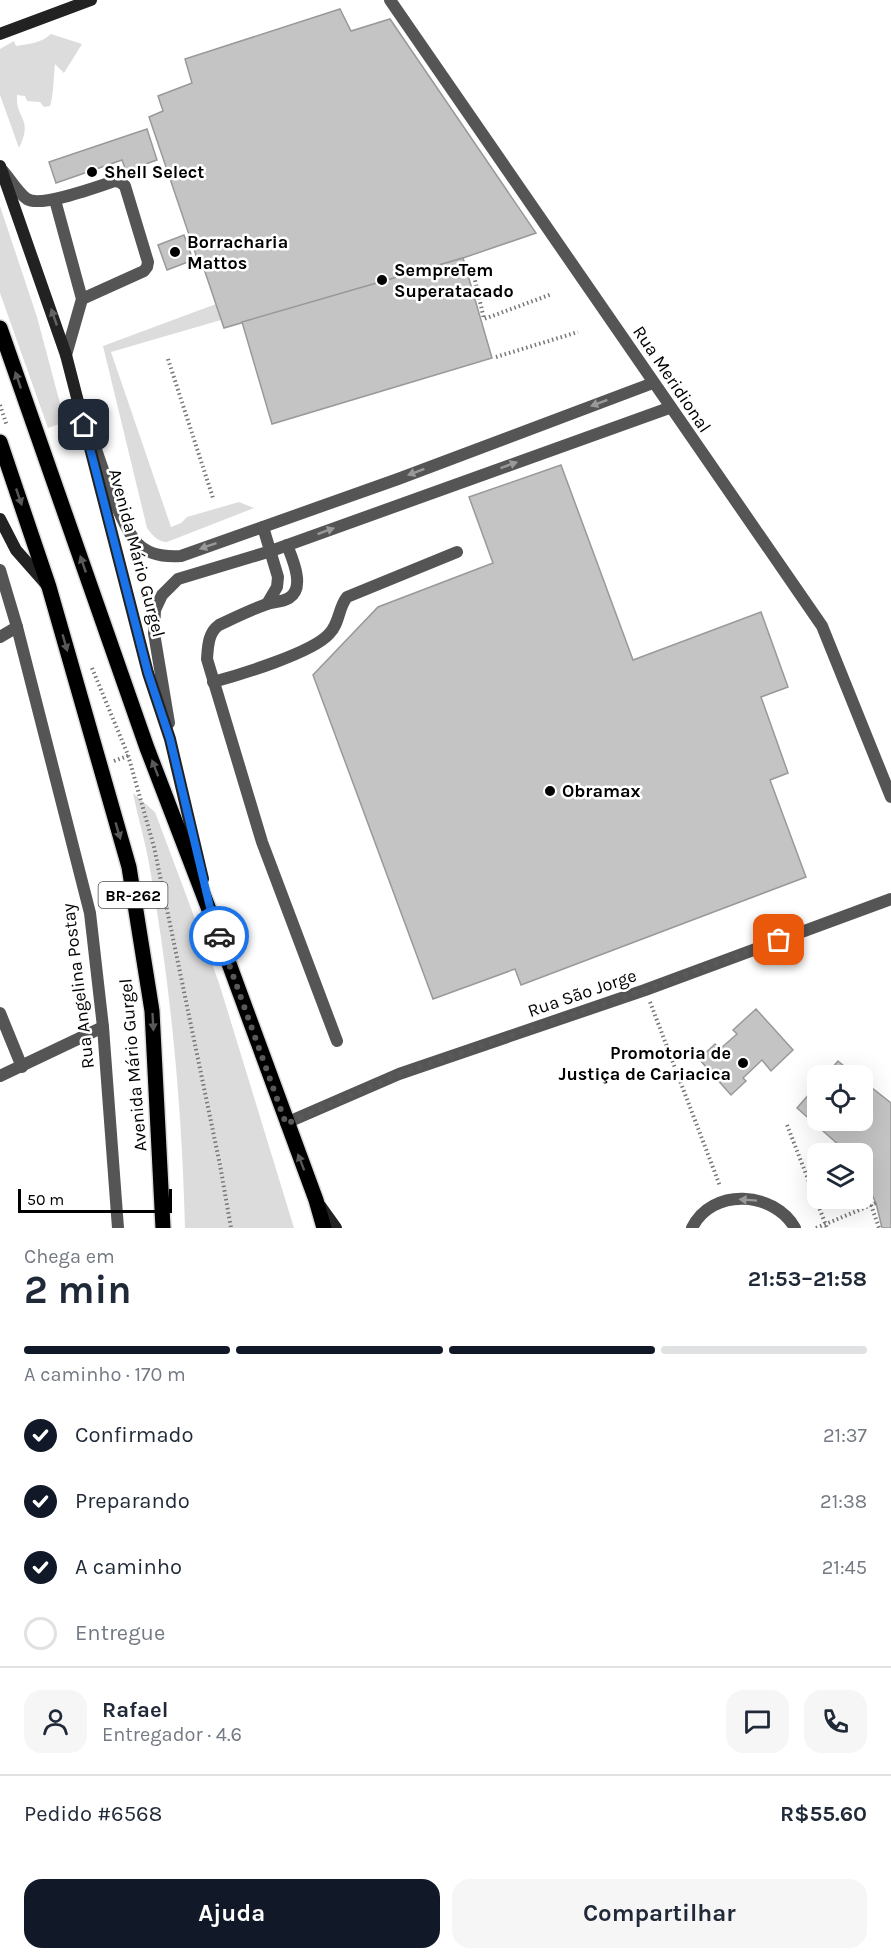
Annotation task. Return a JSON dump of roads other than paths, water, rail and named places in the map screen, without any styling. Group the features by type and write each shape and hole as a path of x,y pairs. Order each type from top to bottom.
{"main road":[{"path":"0,34 91,0"},
{"name":"Avenida Mário Gurgel","path":"1,167 66,355 146,662 167,731 213,920"},
{"name":"Avenida Mário Gurgel","path":"0,328 147,748 213,920 286,1124 316,1200 324,1228"},
{"name":"Avenida Mário Gurgel","path":"0,442 49,587 129,867 152,1011 163,1220 168,1228"},
{"name":"Avenida Mário Gurgel","path":"0,519 16,550 49,587"},
{"path":"315,1228 316,1200"},
{"path":"316,1200 336,1228"}],"street":[{"name":"Rua Meridional","path":"390,0 669,408 822,626 891,797"},
{"path":"1,167 31,201 55,200 115,181 125,186 148,262 147,267 144,271 82,299"},
{"path":"55,200 82,299 66,355"},
{"path":"80,406 124,521 137,543 160,555 182,556 653,383"},
{"path":"175,763 154,633 155,610 169,587 186,576 271,551 669,408"},
{"path":"263,527 278,577 277,587 267,604"},
{"path":"287,545 294,563 297,581 295,593 212,630 207,659 262,842 337,1041"},
{"path":"213,682 250,671 313,646 329,635 338,621 342,604 347,597 457,552"},
{"name":"Rua Angelina Postay","path":"0,570 4,598 17,627 90,913 103,1027 118,1228"},
{"path":"0,636 17,627"},
{"name":"Rua São Jorge","path":"286,1124 399,1074 645,990 891,899"},
{"path":"0,1013 22,1066"},
{"path":"0,1077 103,1027"},
{"path":"692,1228 709,1209 726,1201 744,1198 763,1201 779,1210 795,1228"}],"place":[{"name":"Shell Select","path":"92,172"},
{"name":"Borracharia Mattos","path":"175,252"},
{"name":"SempreTem Superatacado","path":"382,280"},
{"name":"Obramax","path":"550,791"},
{"name":"Promotoria de Justiça de Cariacica","path":"743,1063"}]}
